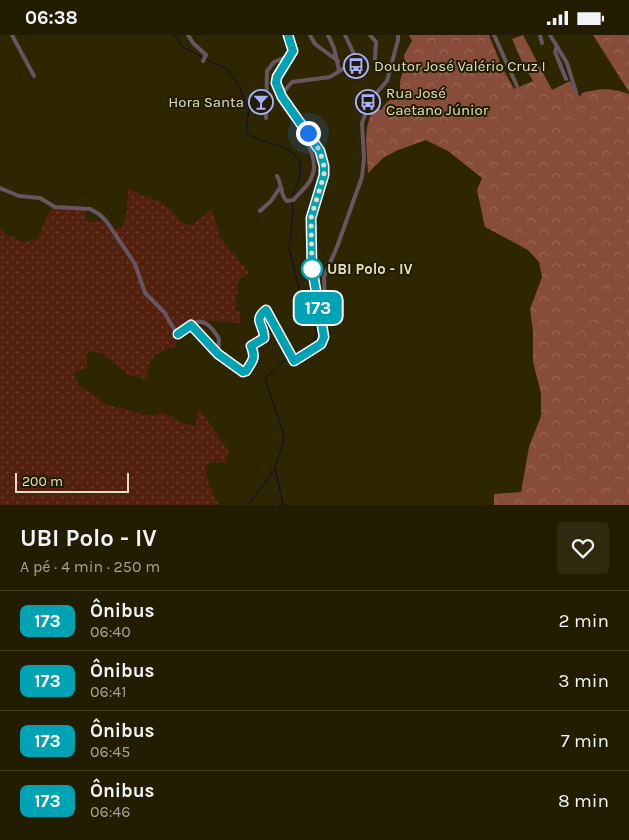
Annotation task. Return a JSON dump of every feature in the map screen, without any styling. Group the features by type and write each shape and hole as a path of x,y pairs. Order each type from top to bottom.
{"street":[{"path":"12,35 34,76"},
{"path":"188,35 193,43 206,55 204,59"},
{"path":"191,325 218,354 243,372 246,371 255,355 251,346 264,338 259,322 260,316 266,310 294,361 321,344 324,337 312,268 311,218 324,175 324,166 320,151 281,95 276,83 277,77 293,51 288,35"},
{"path":"310,35 315,44 338,61"},
{"path":"328,35 334,48 339,70"},
{"path":"281,95 292,82 330,77 339,70 349,66 355,59 345,35"},
{"path":"370,35 376,42 375,59"},
{"path":"314,323 319,313 325,309 323,285 326,269 337,247 362,177 364,159 362,123 371,99 387,81 398,35"},
{"path":"494,35 517,86"},
{"path":"540,35 542,43"},
{"path":"550,35 567,63 576,92"},
{"path":"557,46 556,52 566,79"},
{"path":"266,118 267,71 274,62 291,55"},
{"path":"277,176 281,182 284,200 291,200 309,182 314,169 308,145 295,121 296,115"},
{"path":"0,188 19,196 40,198 55,207 90,209 99,214 112,229 135,264 145,293 164,312 178,334 200,321 208,325 219,339 218,354"},
{"path":"260,211 271,201 279,189 282,189"}],"shaded area":[{"path":"128,189 161,202 172,210 180,221 191,226 212,209 220,237 249,273 241,278 237,284 236,310 240,312 241,323 189,320 179,331 176,346 158,354 151,360 146,379 128,374 108,358 93,352 87,353 87,368 74,373 79,386 89,391 105,404 146,415 162,412 195,427 199,409 229,451 226,463 213,462 205,468 209,484 219,505 0,505 0,228 7,235 25,242 38,239 46,217 54,206 85,210 87,222 105,222 114,229 122,228 127,211"}],"green space":[{"path":"409,35 489,35 502,67 514,89 533,81 512,39 523,35 552,90 570,81 580,97 582,93 601,90 629,94 629,505 494,505 494,494 521,492 529,447 541,416 541,393 533,362 533,331 530,309 542,277 539,262 528,250 485,227 477,190 482,178 448,151 426,140 398,150 383,158 368,173 366,139 368,123 375,107 381,110 387,102 400,96 400,81 405,65 404,55 412,41"},
{"path":"593,35 629,35 629,92"}],"waterway":[{"path":"174,35 183,47 202,57"},
{"path":"206,59 228,70 238,85 249,109 246,130 248,134 283,147 297,157 300,165 300,176 292,198"},
{"path":"292,202 293,213 289,249 303,304 313,320"},
{"path":"293,355 312,343 316,335 315,324"},
{"path":"283,505 275,468 284,440 283,431 265,379 289,357"},
{"path":"249,504 275,469"}],"bus line":[{"name":"173","path":"178,334 180,335 191,325 218,354 243,372 246,371 255,355 251,346 253,343 264,338 259,322 263,311 266,310 294,361 321,344 324,337 312,268 311,218 324,175 324,166 320,151 282,97 276,83 277,77 293,51 288,35"}],"place":[{"name":"Doutor José Valério Cruz I","path":"356,66"},
{"name":"Hora Santa","path":"261,102"},
{"name":"Rua José Caetano Júnior","path":"368,102"},
{"name":"UBI Polo - IV","path":"312,269"}],"route":[{"path":"308,133 320,151 324,166 324,175 311,218 312,269"}]}
